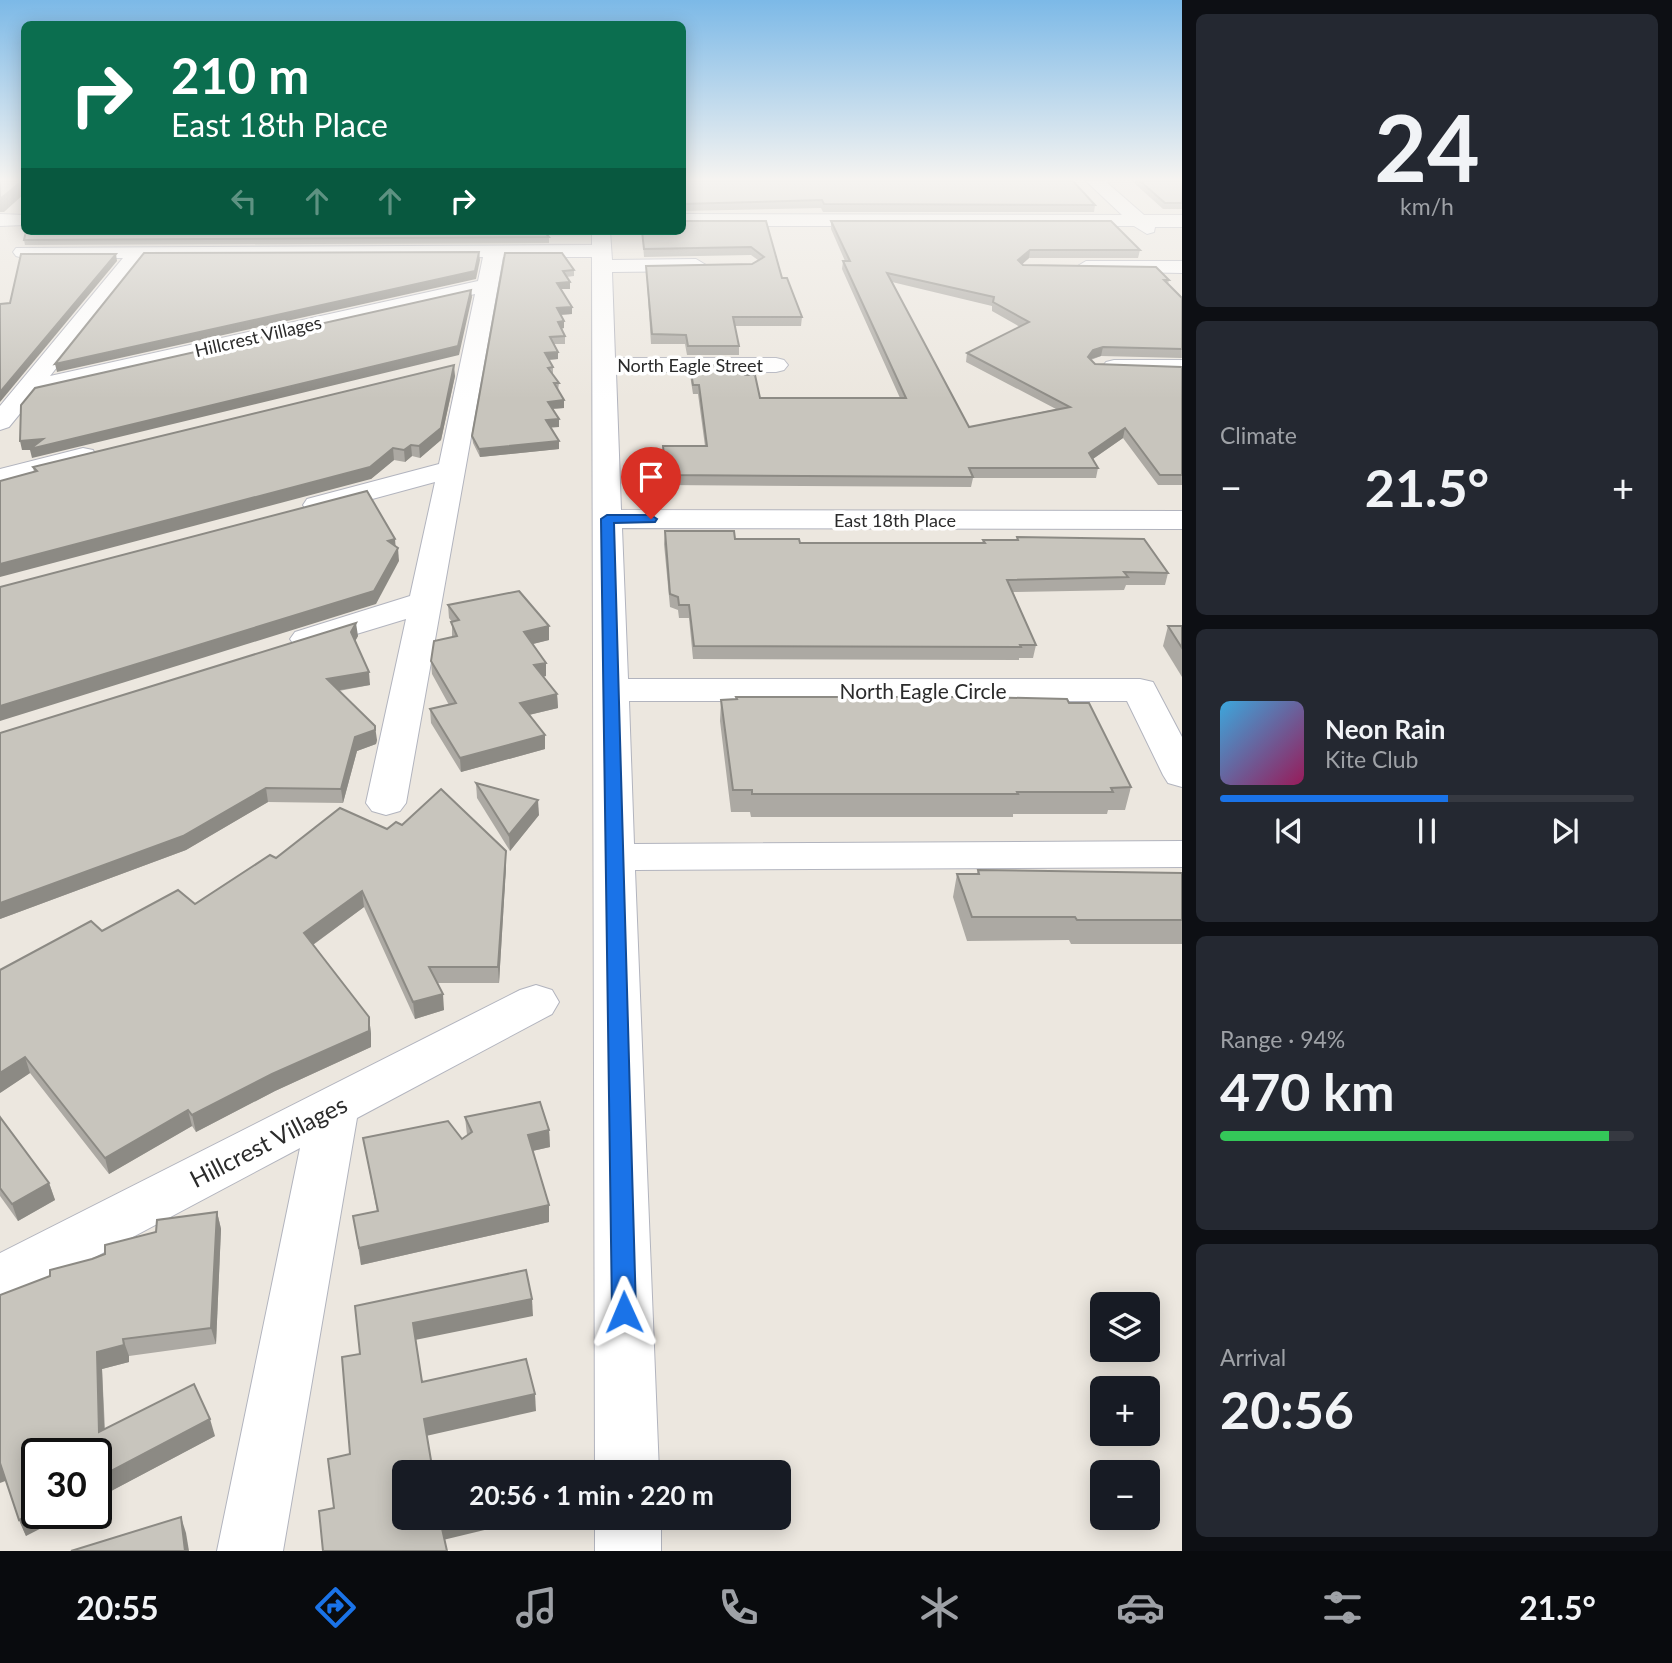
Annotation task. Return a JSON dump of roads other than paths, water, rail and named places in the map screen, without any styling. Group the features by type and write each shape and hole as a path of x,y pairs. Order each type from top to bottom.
{"street":[{"path":"8,267 22,253"},
{"path":"0,422 137,253"},
{"path":"386,803 451,469 459,365 488,285 494,253"},
{"name":"North Eagle Street","path":"602,253 627,1460"},
{"path":"632,253 712,265"},
{"path":"1068,267 1182,266"},
{"name":"Hillcrest Villages","path":"28,388 488,285"},
{"name":"North Eagle Street","path":"604,365 776,365"},
{"path":"1101,366 1182,367"},
{"path":"0,477 108,450"},
{"path":"292,511 451,469"},
{"name":"East 18th Place","path":"607,519 1182,520"},
{"path":"279,648 425,602"},
{"name":"North Eagle Circle","path":"611,690 1140,690 1182,775"},
{"path":"615,858 1182,854"},
{"name":"Hillcrest Villages","path":"0,1280 536,1002"},
{"path":"250,1551 334,1107"},
{"path":"628,1530 628,1551"}]}
